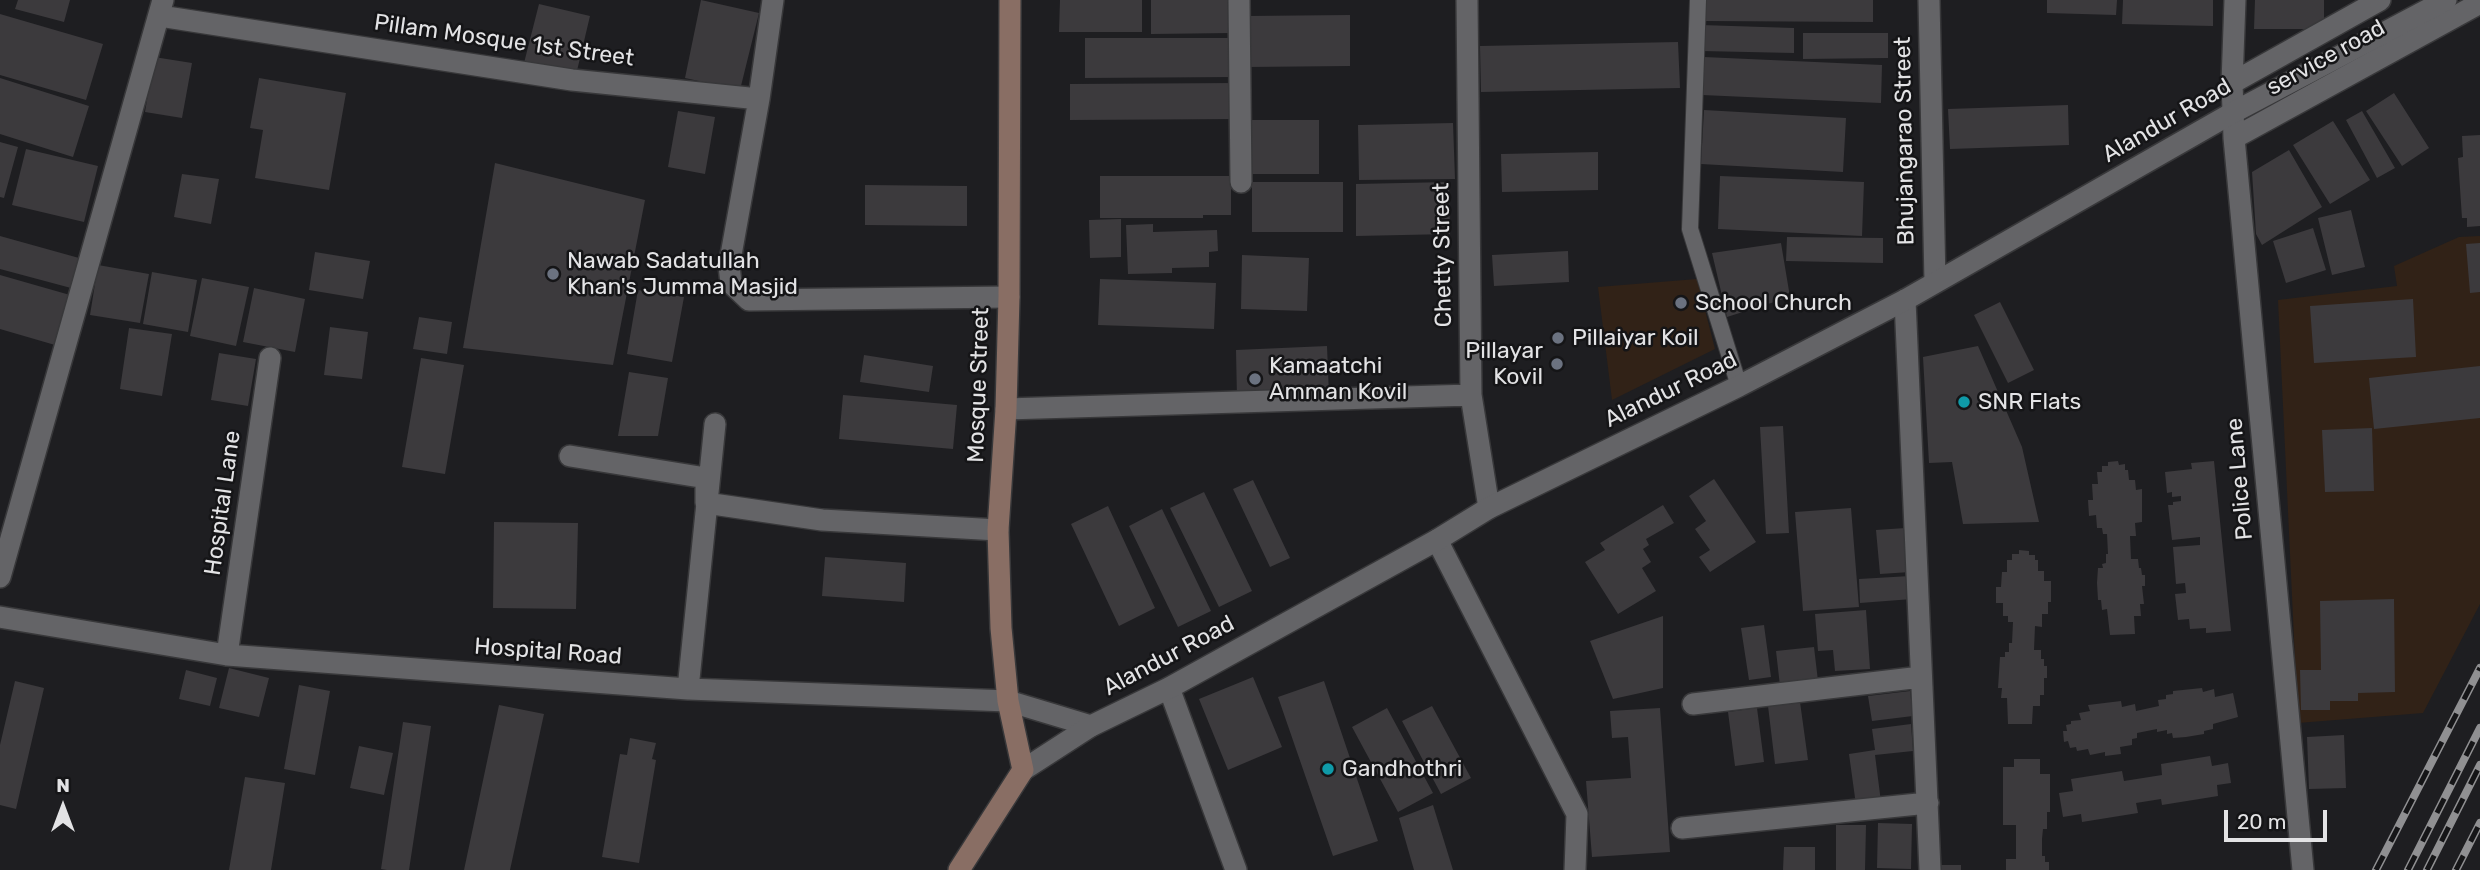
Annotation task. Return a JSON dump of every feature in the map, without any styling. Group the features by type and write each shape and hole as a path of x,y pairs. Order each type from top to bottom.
{"main road":[{"name":"Mosque Street","path":"1010,0 1009,297 1006,409 998,530 1001,628 1008,701 1023,770"},
{"name":"Alandur Road","path":"959,870 1023,770"}],"street":[{"path":"773,0 759,99 729,266 731,283 749,300 1009,297"},
{"path":"1239,0 1241,182"},
{"name":"Chetty Street","path":"1467,0 1471,395 1489,508"},
{"name":"Bhujangarao Street","path":"1929,0 1935,282"},
{"name":"Police Lane","path":"2235,0 2232,83 2234,138 2303,870"},
{"name":"service road","path":"2232,83 2380,0"},
{"name":"Alandur Road","path":"1023,770 1091,726 1169,688 1437,540 1489,508 1739,386 1905,300 2234,112 2446,0"},
{"name":"service road","path":"2234,138 2480,3"},
{"path":"0,577 162,8"},
{"name":"Pillam Mosque 1st Street","path":"162,8 572,80 759,99"},
{"path":"1905,300 1930,870"},
{"name":"Hospital Lane","path":"227,655 270,358"},
{"path":"1006,409 1471,395"},
{"path":"688,689 715,424"},
{"path":"570,456 706,478 706,503"},
{"path":"706,503 822,520 998,530"},
{"path":"1437,540 1577,814 1575,870"},
{"name":"Hospital Road","path":"0,617 227,655 688,689 1008,701 1091,726"},
{"path":"1693,704 1921,677"},
{"path":"1169,688 1236,870"},
{"path":"1682,828 1928,803"}],"lane":[{"path":"1698,0 1690,229 1739,386"}],"shaded area":[{"path":"2480,236 2480,604 2423,713 2298,723 2278,300 2397,286 2394,266 2459,237"},
{"path":"1697,279 1715,349 1612,400 1598,287"}],"building":[{"path":"18,0 70,0 64,22 15,9"},
{"path":"701,0 759,13 740,90 685,78"},
{"path":"1060,0 1142,0 1142,32 1059,32"},
{"path":"1151,0 1231,0 1232,33 1151,34"},
{"path":"1705,0 1873,0 1873,22 1705,21"},
{"path":"2047,0 2117,0 2116,15 2047,13"},
{"path":"2123,0 2213,0 2213,26 2122,24"},
{"path":"2255,0 2324,0 2324,29 2254,29"},
{"path":"539,4 590,16 576,75 524,63"},
{"path":"0,14 103,44 86,100 0,75"},
{"path":"1350,15 1350,66 1248,67 1247,16"},
{"path":"1701,25 1794,28 1794,53 1701,51"},
{"path":"1803,33 1888,33 1888,58 1803,59"},
{"path":"1085,38 1234,38 1234,77 1085,78"},
{"path":"1678,42 1680,88 1481,92 1480,46"},
{"path":"154,57 192,63 182,118 145,112"},
{"path":"1704,57 1882,65 1881,103 1702,95"},
{"path":"0,78 89,106 73,157 0,134"},
{"path":"259,78 346,93 329,190 255,178 263,130 250,128"},
{"path":"1237,83 1237,119 1070,120 1070,84"},
{"path":"2394,93 2429,148 2402,166 2366,111"},
{"path":"2068,105 2069,145 1950,149 1948,109"},
{"path":"1704,110 1846,118 1843,172 1701,164"},
{"path":"678,111 715,117 705,174 668,167"},
{"path":"2362,111 2395,168 2377,178 2346,120"},
{"path":"1246,120 1319,120 1319,174 1246,174"},
{"path":"2333,121 2370,180 2330,204 2293,145"},
{"path":"1453,123 1455,179 1359,180 1358,125"},
{"path":"2480,135 2480,226 2467,227 2467,218 2462,218 2458,158 2463,157 2462,136"},
{"path":"0,142 18,147 4,198 0,197"},
{"path":"26,149 98,166 84,222 12,205"},
{"path":"2289,150 2322,207 2262,245 2256,234 2252,172"},
{"path":"1598,152 1598,190 1502,192 1501,154"},
{"name":"Nawab Sadatullah Khan's Jumma Masjid","path":"495,163 645,200 613,365 463,348"},
{"path":"182,174 219,179 211,224 174,217"},
{"path":"1100,176 1231,176 1231,215 1203,215 1203,218 1100,218"},
{"path":"1720,176 1864,182 1862,236 1718,229"},
{"path":"1252,182 1343,182 1343,232 1252,232"},
{"path":"1449,182 1450,234 1356,236 1356,184"},
{"path":"865,185 967,186 967,226 865,225"},
{"path":"2351,210 2365,267 2332,275 2318,218"},
{"path":"1121,219 1121,257 1090,258 1089,220"},
{"path":"1153,224 1153,232 1217,230 1218,251 1209,252 1209,267 1172,268 1172,273 1128,274 1126,225"},
{"path":"2313,228 2326,270 2286,283 2273,241"},
{"path":"0,236 79,258 71,288 0,269"},
{"path":"1787,237 1883,238 1883,263 1786,261"},
{"path":"1781,243 1790,297 1727,317 1712,253"},
{"path":"2480,243 2480,292 2470,293 2466,244"},
{"path":"1568,251 1569,282 1494,286 1492,255"},
{"path":"315,252 370,261 363,299 309,290"},
{"path":"1242,255 1309,258 1307,311 1241,309"},
{"path":"98,265 149,274 140,323 90,315"},
{"path":"152,272 197,280 188,332 143,324"},
{"path":"0,275 70,295 55,345 0,329"},
{"path":"202,278 249,287 236,346 190,336"},
{"path":"1100,279 1216,283 1214,329 1098,325"},
{"path":"254,288 305,299 295,352 243,342"},
{"path":"638,290 684,297 672,362 627,354"},
{"path":"2413,299 2416,357 2314,363 2310,306"},
{"path":"2000,302 2034,370 2008,383 1974,315"},
{"path":"419,317 452,322 447,354 413,349"},
{"path":"330,327 368,332 362,379 324,375"},
{"path":"129,328 172,334 162,396 120,389"},
{"path":"1327,346 1329,395 1237,399 1236,350"},
{"name":"SNR Flats","path":"1978,346 2022,447 2039,522 1963,524 1952,462 1929,463 1923,357"},
{"path":"219,353 256,359 248,406 211,400"},
{"path":"864,355 933,366 929,392 860,382"},
{"path":"421,358 464,365 445,474 402,467"},
{"path":"2480,366 2480,418 2374,429 2369,378"},
{"path":"629,372 668,378 658,436 618,436"},
{"path":"843,395 957,405 953,449 839,439"},
{"path":"1783,426 1789,533 1766,534 1760,427"},
{"path":"2372,428 2374,491 2325,492 2322,430"},
{"path":"2118,461 2119,465 2125,464 2129,480 2135,480 2136,490 2142,489 2142,522 2135,523 2136,536 2130,536 2131,559 2138,559 2142,575 2145,575 2145,586 2142,586 2144,604 2140,604 2141,616 2134,616 2135,634 2110,635 2107,609 2102,610 2101,600 2098,600 2097,583 2098,568 2103,568 2102,564 2106,563 2108,554 2107,534 2103,534 2102,528 2097,528 2096,515 2089,516 2088,500 2093,500 2092,484 2098,484 2097,472 2102,472 2102,466 2108,466 2108,462"},
{"path":"2214,461 2231,631 2206,633 2206,628 2190,629 2189,619 2178,620 2175,594 2186,593 2185,583 2176,584 2173,547 2200,545 2200,537 2172,540 2168,505 2181,501 2181,496 2172,497 2172,492 2167,493 2165,472 2192,469 2191,463"},
{"path":"1714,479 1756,542 1710,572 1699,557 1710,550 1695,529 1706,521 1689,496"},
{"path":"1253,480 1290,558 1270,567 1233,489"},
{"path":"1204,492 1252,591 1219,607 1170,508"},
{"path":"1663,505 1674,523 1646,539 1649,545 1643,549 1651,562 1642,568 1656,591 1618,614 1585,562 1605,550 1600,543"},
{"path":"1108,506 1155,608 1119,626 1071,524"},
{"path":"1851,508 1859,607 1803,611 1795,512"},
{"path":"1162,509 1211,611 1178,627 1129,526"},
{"path":"494,522 578,523 576,609 493,608"},
{"path":"1906,528 1910,572 1880,574 1876,530"},
{"path":"2019,550 2035,555 2038,571 2044,571 2044,581 2051,581 2048,614 2042,614 2042,627 2035,626 2034,650 2041,650 2041,659 2044,659 2044,666 2047,666 2047,678 2044,678 2044,695 2040,695 2040,706 2033,706 2032,724 2008,724 2007,698 2001,698 2002,688 1998,688 2000,657 2005,657 2005,652 2009,652 2013,622 2008,622 2008,616 2003,616 2003,603 1996,603 1996,587 2001,587 2002,572 2007,572 2007,560 2012,560 2012,554 2019,554"},
{"path":"825,557 906,563 904,602 822,596"},
{"path":"1910,576 1912,599 1860,603 1859,579"},
{"path":"2394,599 2395,692 2358,693 2358,701 2330,701 2330,710 2301,710 2300,670 2321,670 2320,601"},
{"path":"1866,610 1870,669 1835,671 1833,650 1818,651 1815,614"},
{"path":"1663,616 1663,688 1613,699 1590,641"},
{"path":"1764,625 1771,677 1749,680 1741,628"},
{"path":"1814,647 1818,681 1780,686 1776,651"},
{"path":"229,668 269,678 259,717 219,708"},
{"path":"186,670 217,678 210,706 179,699"},
{"path":"1253,677 1282,747 1228,770 1199,699"},
{"path":"15,681 44,688 16,809 0,805 0,745"},
{"name":"Gandhothri","path":"1324,681 1378,841 1333,856 1278,697"},
{"path":"299,685 330,691 315,775 284,769"},
{"path":"2202,688 2203,692 2214,689 2215,697 2233,693 2238,717 2213,724 2213,729 2204,731 2204,734 2186,737 2173,738 2172,733 2167,734 2167,730 2157,732 2157,729 2137,733 2137,738 2132,739 2132,745 2120,747 2121,754 2105,756 2105,752 2090,755 2088,749 2077,751 2076,747 2070,748 2068,741 2064,742 2063,731 2067,731 2066,725 2071,724 2071,721 2081,720 2079,713 2090,711 2088,705 2121,701 2122,707 2135,704 2136,711 2159,706 2158,700 2166,699 2166,695 2173,694 2173,691"},
{"path":"1910,691 1913,716 1872,721 1868,696"},
{"path":"1800,702 1808,760 1775,764 1768,706"},
{"path":"499,705 544,714 510,870 464,870"},
{"path":"1432,706 1471,778 1441,794 1402,721"},
{"path":"1387,708 1433,793 1398,812 1352,727"},
{"path":"1660,708 1670,852 1592,857 1586,781 1631,778 1628,737 1612,738 1610,711"},
{"path":"1757,708 1764,762 1735,766 1728,712"},
{"path":"403,722 431,726 409,870 387,870 381,869"},
{"path":"1911,724 1913,751 1875,755 1881,802 1856,805 1849,754 1875,750 1872,729"},
{"path":"2344,735 2346,788 2309,789 2307,737"},
{"path":"630,738 656,743 652,759 656,760 639,863 602,857 620,754 627,755"},
{"path":"359,746 393,753 384,795 350,788"},
{"path":"2210,756 2212,766 2228,763 2231,783 2217,785 2218,796 2162,805 2161,799 2136,803 2138,813 2082,822 2081,814 2063,817 2059,793 2073,791 2071,779 2122,771 2124,781 2162,775 2161,764"},
{"path":"2014,759 2040,759 2040,774 2050,774 2050,812 2047,812 2047,829 2043,829 2042,839 2042,856 2045,856 2045,862 2049,862 2049,870 2006,870 2006,859 2016,859 2016,825 2003,825 2003,767 2014,767"},
{"path":"245,777 285,783 271,870 229,870"},
{"path":"1433,805 1453,870 1414,870 1399,818"},
{"path":"1878,823 1912,824 1911,869 1877,868"},
{"path":"1836,825 1866,825 1865,870 1836,870"},
{"path":"1784,847 1815,847 1815,870 1783,870"},
{"path":"1936,865 1961,865 1961,870 1936,870"}],"railway":[{"path":"2376,870 2480,668"},
{"path":"2408,870 2480,728"},
{"path":"2427,870 2480,765"},
{"path":"2456,870 2480,823"}],"place":[{"name":"Nawab Sadatullah Khan's Jumma Masjid","path":"553,274"},
{"name":"School Church","path":"1681,303"},
{"name":"Pillaiyar Koil","path":"1558,338"},
{"name":"Pillayar Kovil","path":"1557,364"},
{"name":"Kamaatchi Amman Kovil","path":"1255,379"},
{"name":"SNR Flats","path":"1964,402"},
{"name":"Gandhothri","path":"1328,769"}]}
